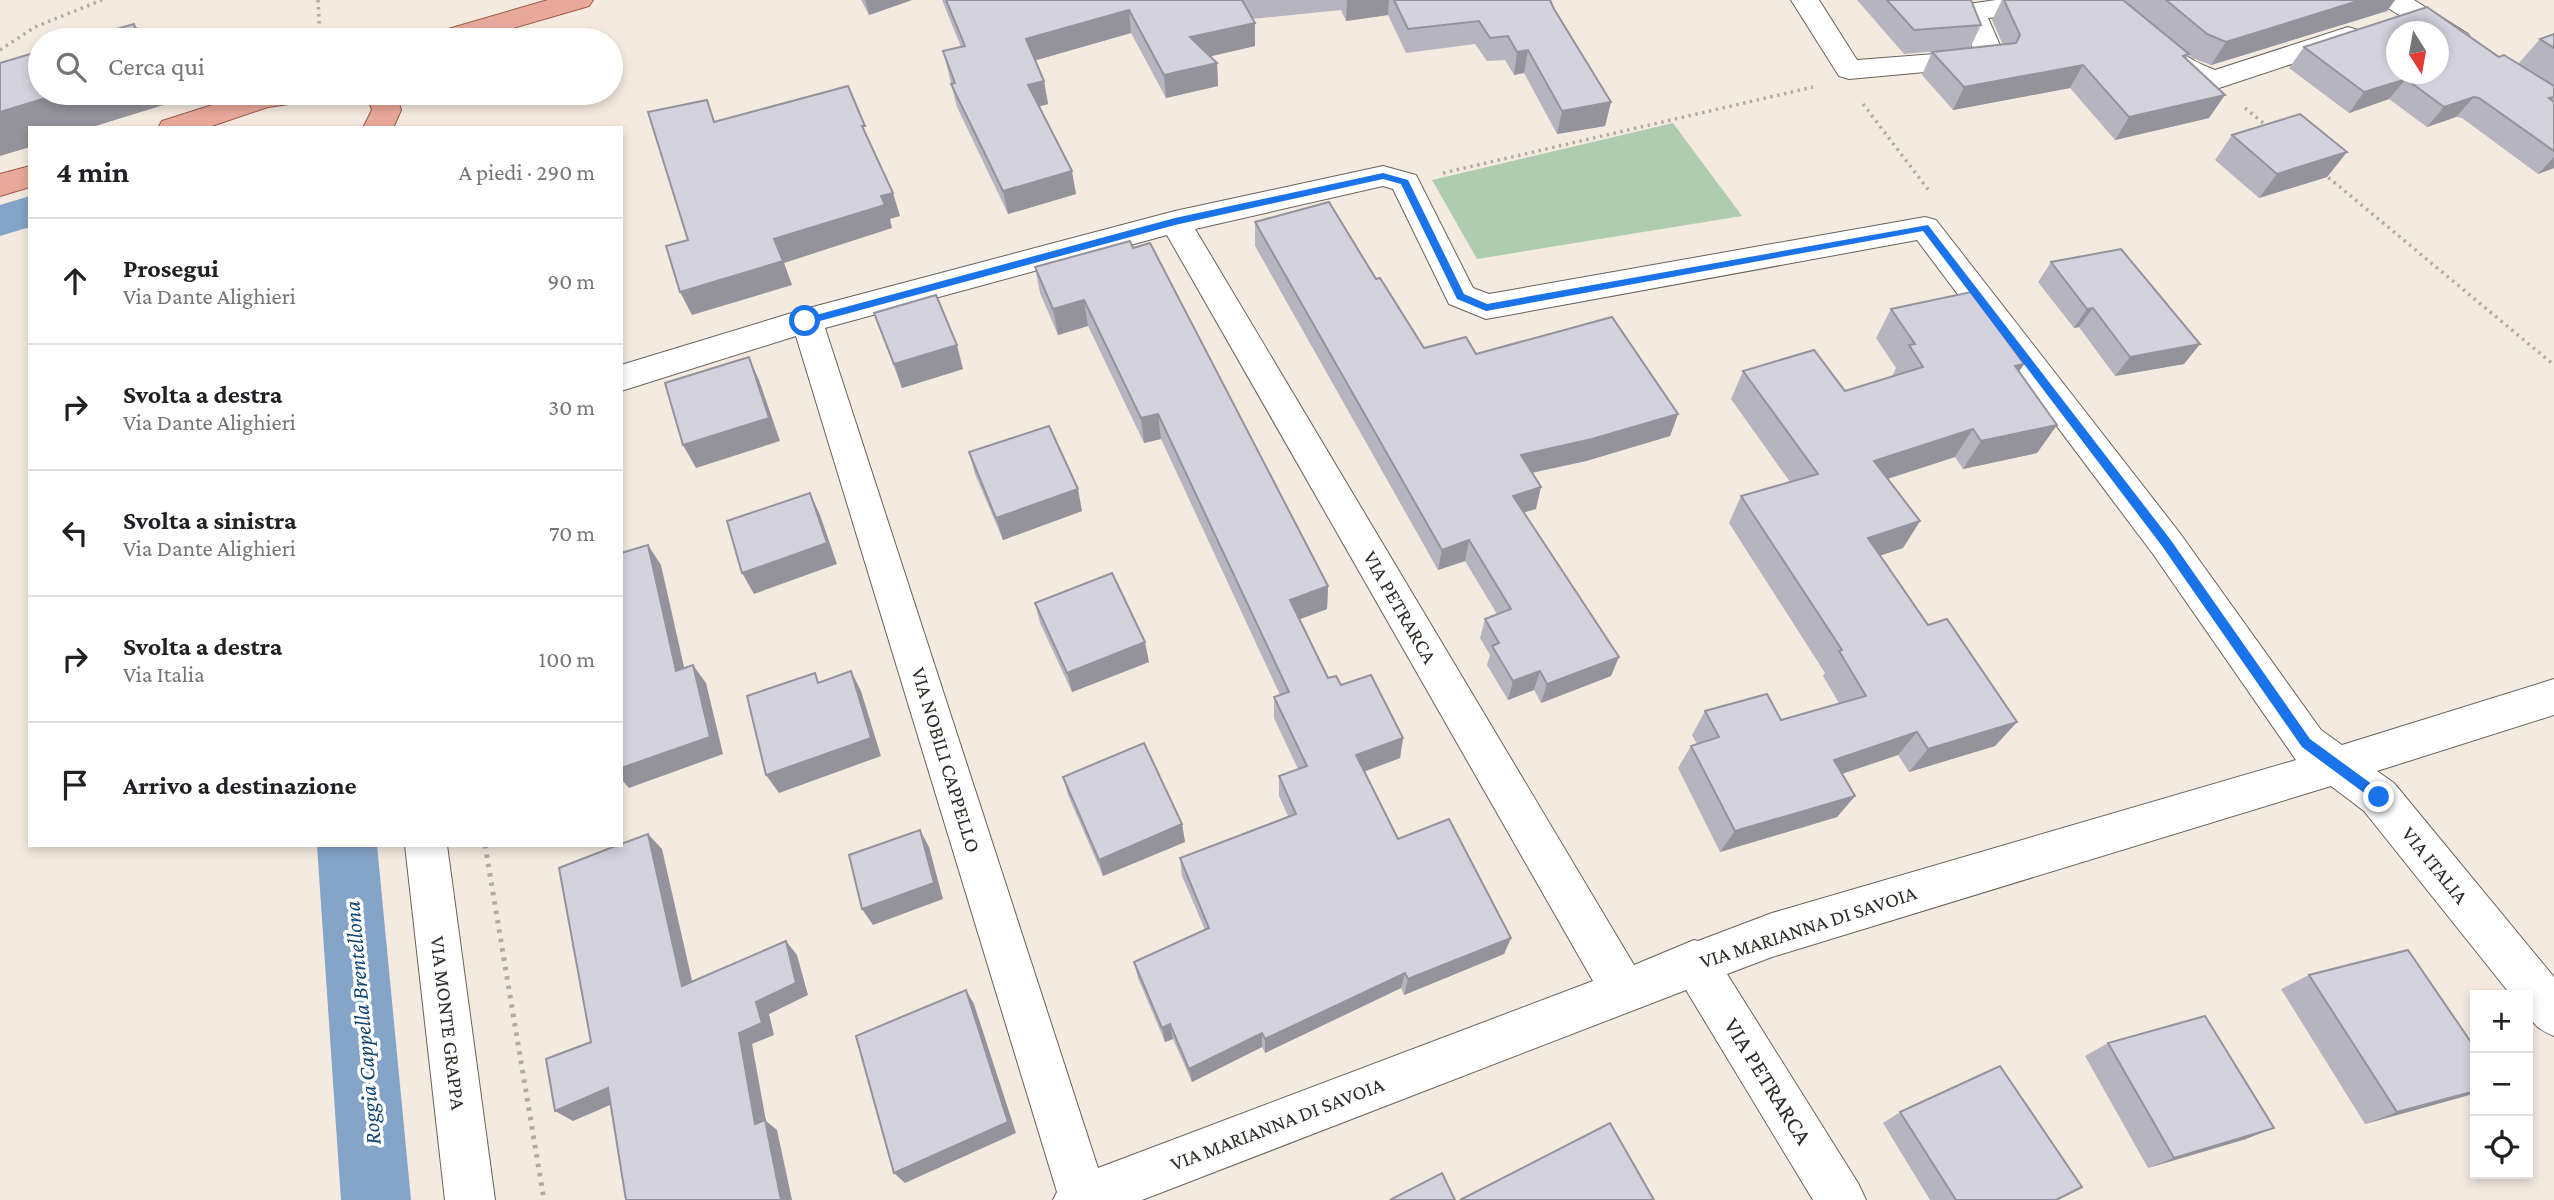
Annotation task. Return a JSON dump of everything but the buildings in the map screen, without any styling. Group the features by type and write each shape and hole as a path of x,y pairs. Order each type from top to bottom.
{"main road":[{"path":"478,28 523,18 579,0"},
{"path":"506,28 523,18"},
{"path":"179,126 244,105"},
{"path":"267,126 275,111 284,105"},
{"path":"0,185 28,177"}],"street":[{"path":"1805,0 1847,75 1992,60 1971,11 2079,2"},
{"path":"2140,32 2181,66 2213,81 2406,6 2479,54"},
{"path":"623,377 805,321 1175,222 1383,176 1405,182 1461,296 1486,307 1925,228"},
{"name":"VIA PETRARCA","path":"1175,222 1626,993"},
{"name":"VIA ITALIA","path":"1925,228 2166,543 2306,743 2379,797 2554,1013"},
{"name":"VIA NOBILI CAPPELLO","path":"805,321 817,349 1082,1199"},
{"name":"VIA MARIANNA DI SAVOIA","path":"1082,1199 1626,993 1695,962 1773,935 2554,697"},
{"name":"VIA MONTE GRAPPA","path":"426,847 470,1200"},
{"name":"VIA PETRARCA","path":"1695,962 1841,1200"}],"path":[{"path":"33,28 102,0"},
{"path":"318,0 319,28"},
{"path":"0,50 28,32"},
{"path":"1405,182 1847,75 1945,210 1925,228"},
{"path":"2213,81 2277,134"},
{"path":"2319,170 2554,365"},
{"path":"485,847 544,1200"}],"green space":[{"path":"1673,123 1742,216 1477,259 1432,180"}],"waterway":[{"name":"Roggia Cappella Brentellona","path":"0,221 28,212"},
{"name":"Roggia Cappella Brentellona","path":"347,847 376,1200"}],"route":[{"path":"805,321 1175,222 1383,176 1405,182 1461,296 1486,307 1925,228 2166,543 2306,743 2379,797"}]}
